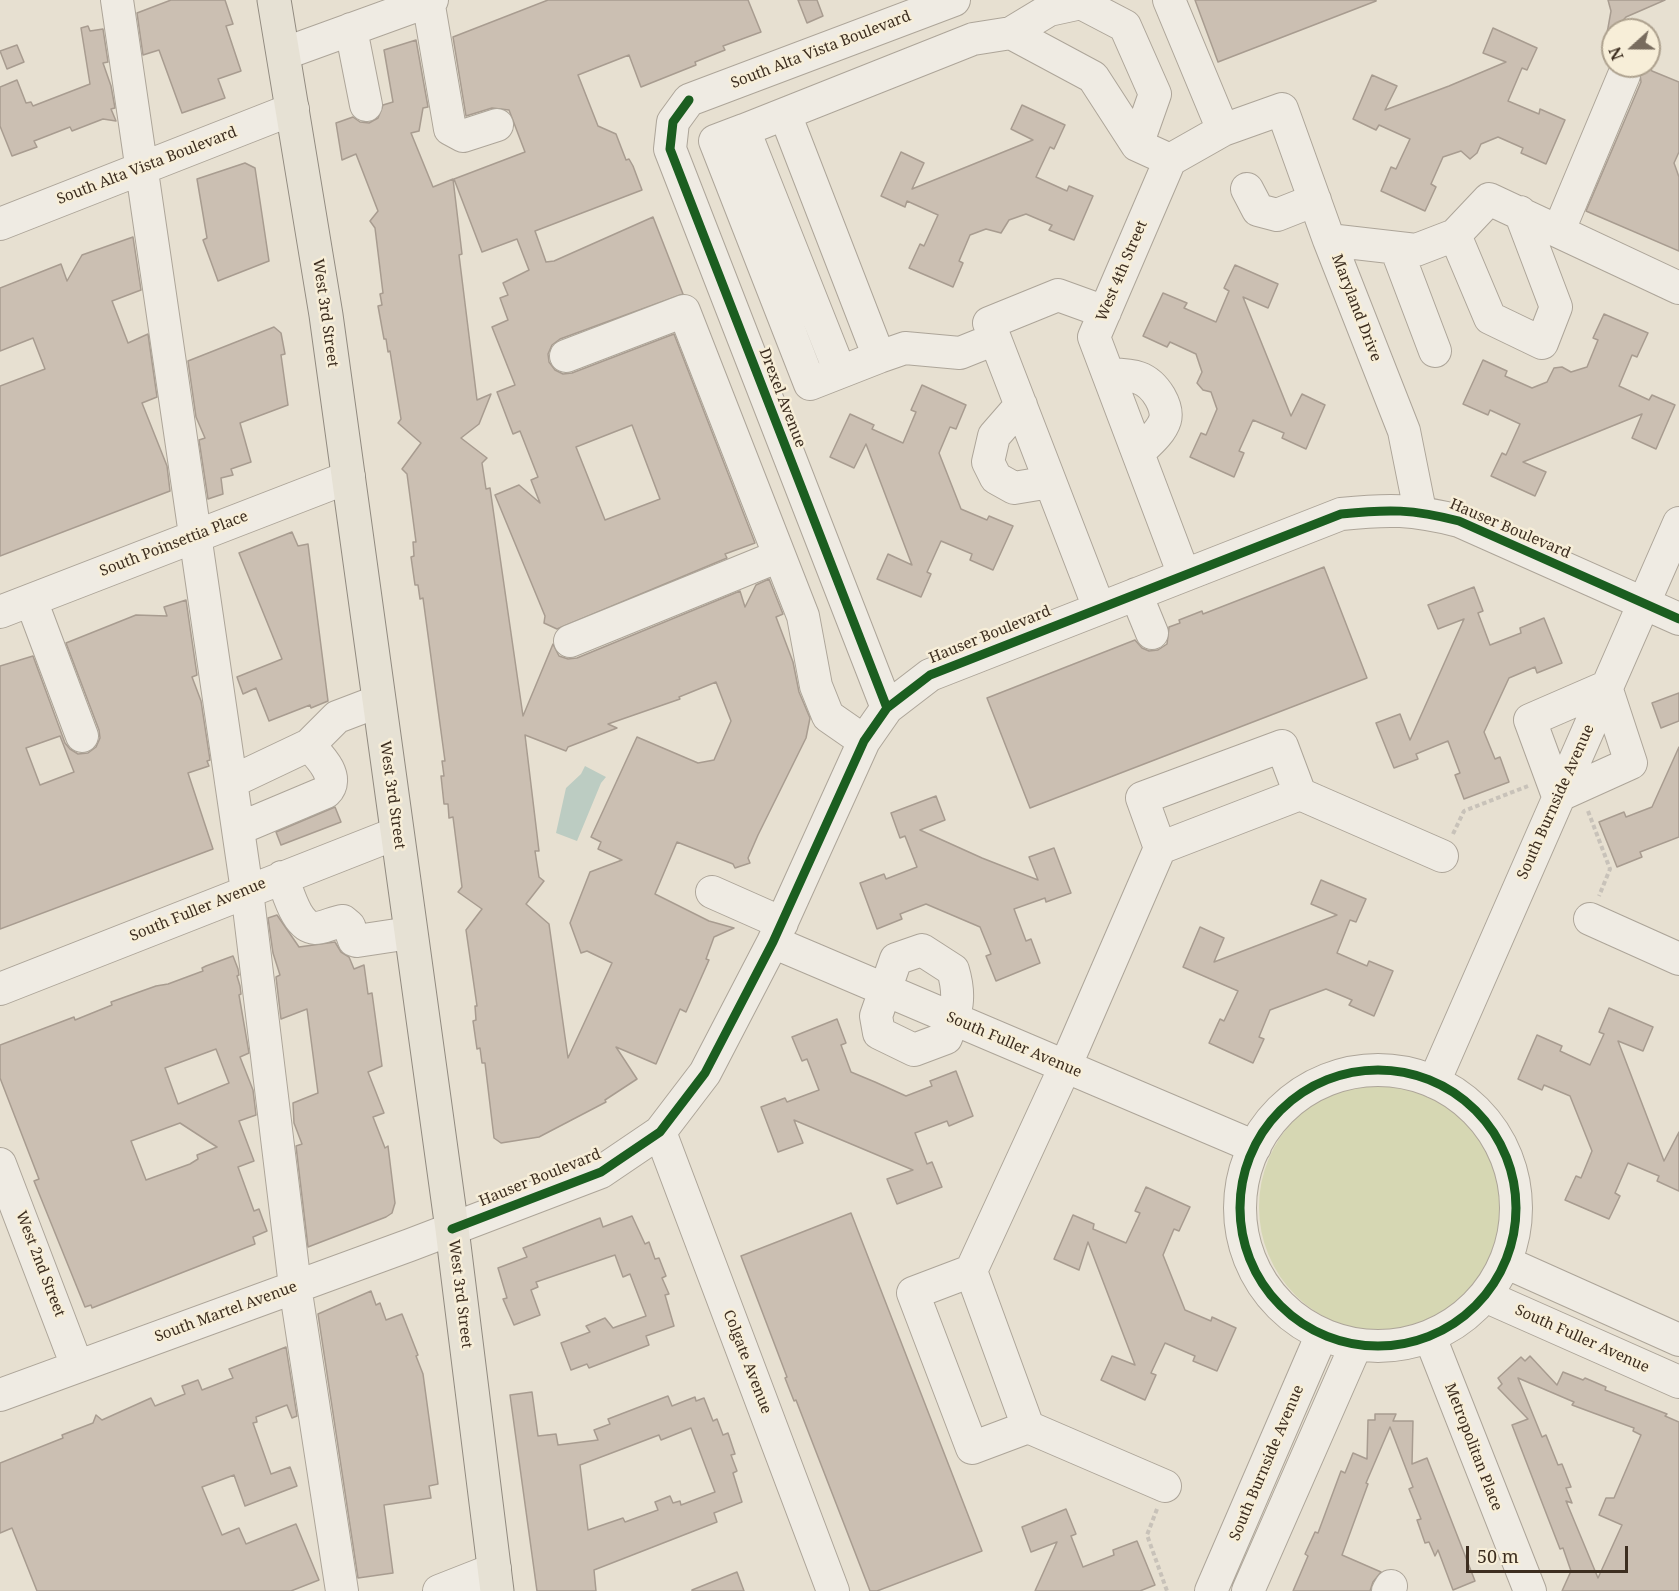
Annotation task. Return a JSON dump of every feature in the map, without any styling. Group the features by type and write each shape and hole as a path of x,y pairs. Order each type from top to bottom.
{"main road":[{"name":"West 3rd Street","path":"274,0 293,109 349,477 452,1229 496,1580"}],"street":[{"path":"117,0 247,891 295,1286 342,1591"},
{"path":"283,54 430,0 450,129 464,136 497,125"},
{"name":"South Alta Vista Boulevard","path":"689,100 954,0"},
{"path":"1011,33 1093,77 1137,145 1170,160 1222,130 1168,0"},
{"path":"995,339 960,353 905,348 840,372 744,130 973,39 1011,33 1049,10 1081,2 1125,26 1155,94 1137,145"},
{"path":"351,29 366,105"},
{"path":"1559,230 1623,78"},
{"name":"Drexel Avenue","path":"689,100 673,122 670,149 887,708"},
{"name":"South Alta Vista Boulevard","path":"0,224 293,109"},
{"name":"Maryland Drive","path":"1222,130 1282,109 1329,240 1404,431 1420,511"},
{"path":"785,114 879,357"},
{"name":"West 4th Street","path":"1170,160 1094,337 1184,575"},
{"path":"1248,189 1258,210 1278,215 1315,200"},
{"path":"1329,240 1416,250 1455,235 1489,199 1679,288"},
{"path":"1455,235 1490,318 1542,342 1556,307 1520,212"},
{"path":"1396,248 1435,351"},
{"path":"1099,608 989,323 1058,295 1105,312"},
{"path":"566,356 684,310 803,616 816,686 828,716 864,741"},
{"path":"1108,374 1135,376 1153,385 1164,404 1165,420 1153,439 1138,453"},
{"path":"1021,405 994,436 988,462 996,478 1014,488 1052,485"},
{"name":"South Poinsettia Place","path":"0,612 349,477"},
{"name":"Hauser Boulevard","path":"452,1229 601,1172 660,1132 705,1074 777,932 864,741 887,708 930,675 1341,514 1381,510 1420,511 1459,521 1679,619"},
{"name":"South Burnside Avenue","path":"1434,1082 1679,523"},
{"path":"570,641 780,556"},
{"path":"1136,594 1152,633"},
{"path":"31,600 82,736"},
{"path":"1606,687 1631,763 1562,787 1530,720 1606,687"},
{"path":"231,782 309,745 337,717 379,701"},
{"path":"238,829 326,792 330,788 332,781 328,768 309,745"},
{"path":"1165,1486 1028,1427 972,1448 913,1293 971,1271 1065,1067 1160,848 1142,798 1282,746 1300,794"},
{"path":"1160,848 1300,794 1442,856"},
{"name":"South Fuller Avenue","path":"0,989 397,833"},
{"path":"282,877 300,919 307,925 315,928 343,921 349,926 354,940 357,941 410,933"},
{"name":"South Fuller Avenue","path":"712,892 777,932 886,990 1255,1147"},
{"path":"1590,919 1679,959"},
{"path":"922,950 953,970 959,993 954,1019 946,1038 914,1050 879,1033 876,1016 886,990 896,959 922,950"},
{"path":"1387,1070 1434,1082 1474,1108 1495,1136 1510,1168 1516,1214 1505,1262 1485,1296 1460,1320 1430,1337 1394,1346 1356,1345 1322,1334 1298,1320 1278,1302 1265,1286 1247,1249 1240,1209 1242,1188 1255,1147 1283,1108 1322,1082 1344,1074 1387,1070"},
{"name":"Colgate Avenue","path":"660,1132 833,1591"},
{"name":"West 2nd Street","path":"0,1164 77,1366"},
{"name":"South Martel Avenue","path":"0,1395 452,1229"},
{"path":"1505,1262 1679,1340"},
{"path":"971,1271 1028,1427"},
{"name":"South Fuller Avenue","path":"1485,1296 1679,1382"},
{"name":"South Burnside Avenue","path":"1216,1589 1322,1334"},
{"name":"Metropolitan Place","path":"1430,1337 1530,1591"},
{"path":"1248,1591 1356,1345"},
{"path":"439,1591 496,1580"}],"path":[{"path":"1442,856 1464,811 1562,787 1610,869 1590,919"},
{"path":"1165,1486 1147,1535 1167,1591"}],"green space":[{"path":"1384,1082 1408,1085 1432,1092 1453,1103 1472,1119 1488,1138 1499,1159 1506,1183 1509,1207 1506,1231 1499,1255 1488,1276 1472,1295 1453,1311 1432,1322 1408,1329 1384,1332 1360,1329 1336,1322 1315,1311 1296,1295 1280,1276 1269,1255 1262,1231 1259,1207 1262,1183 1269,1159 1280,1138 1296,1119 1315,1103 1336,1092 1360,1085"}],"shaded area":[{"path":"585,766 606,777 601,783 577,841 556,833 566,788 581,774"}],"building":[{"path":"171,0 225,0 233,24 226,26 241,71 218,79 225,98 182,113 159,50 143,55 137,13"},
{"path":"548,0 748,0 761,32 723,46 725,50 695,62 696,65 641,87 629,55 578,75 598,126 616,134 626,160 629,159 633,166 642,190 535,231 546,262 554,261 653,217 683,294 560,339 552,345 548,354 549,362 555,370 563,374 572,373 674,334 755,543 725,554 727,558 557,629 544,623 545,616 495,495 519,485 540,503 531,480 538,477 520,431 513,434 497,392 515,385 492,327 508,320 500,298 508,295 503,283 529,270 517,239 482,252 454,179 525,152 509,110 492,108 466,116 453,37","holes":["632,425 660,499 605,520 576,447"]},
{"path":"798,0 817,0 823,16 807,23"},
{"path":"1195,0 1376,0 1376,1 1218,62"},
{"path":"1608,0 1665,0 1625,18 1610,18 1611,11"},
{"path":"88,26 90,31 103,29 108,62 103,63 111,86 115,108 111,109 116,121 103,119 72,131 70,127 34,141 37,147 12,156 0,126 0,87 17,80 26,103 31,102 33,106 90,84 81,28"},
{"path":"1493,28 1537,48 1527,70 1522,68 1508,101 1539,114 1540,109 1565,120 1546,164 1521,153 1523,148 1498,137 1481,144 1477,153 1470,159 1461,151 1443,157 1431,184 1436,187 1425,211 1381,191 1391,167 1396,169 1410,139 1379,125 1376,130 1353,119 1372,75 1397,86 1385,110 1449,86 1506,62 1483,53"},
{"path":"416,40 428,107 423,108 419,131 411,133 433,187 453,179 462,254 459,255 477,400 491,394 479,424 461,438 487,458 482,463 486,489 490,488 523,716 553,644 559,656 568,659 577,658 740,591 745,607 756,585 769,579 783,614 776,617 793,662 799,692 810,718 806,738 758,835 748,858 750,863 735,868 733,864 677,842 655,894 709,921 734,928 714,937 706,959 709,960 686,1012 680,1009 656,1064 616,1047 637,1079 605,1100 606,1102 539,1137 501,1143 494,1138 485,1063 482,1063 480,1048 477,1049 473,1021 476,1020 475,1006 477,1006 466,930 482,909 458,892 462,887 453,817 449,818 448,804 444,804 441,776 444,776 442,761 445,761 423,598 420,599 418,585 415,585 411,557 414,556 413,542 416,542 407,474 402,469 421,443 398,423 401,419 390,351 388,352 386,339 384,339 378,306 382,305 380,294 383,293 375,228 370,221 378,211 356,154 342,160 336,123 353,117 360,122 369,123 378,118 383,105 393,102 384,50","holes":["716,682 731,721 714,760 698,763 637,737 591,837 601,842 598,849 622,860 590,872 570,923 581,953 587,951 612,963 568,1058 549,924 526,904 544,881 539,877 535,851 539,851 525,735 566,751 568,747 617,728 608,724 680,699 679,697"]},
{"path":"17,45 24,62 7,69 0,51"},
{"path":"1661,75 1679,82 1679,152 1674,163 1679,177 1679,251 1586,211 1641,82 1640,78 1661,78"},
{"path":"1022,105 1065,125 1054,149 1050,147 1036,177 1067,191 1069,186 1093,196 1074,240 1049,230 1052,225 1026,214 1009,220 1001,233 986,229 970,235 959,261 963,263 953,287 909,268 920,244 924,246 938,215 907,201 905,207 881,196 901,152 924,163 912,189 1033,140 1011,129"},
{"path":"245,163 255,168 269,261 218,281 203,240 207,238 197,179"},
{"path":"133,237 141,290 112,301 128,343 148,334 157,397 142,403 167,466 170,491 0,556 0,386 45,369 33,338 0,351 0,288 61,264 67,281 82,255"},
{"path":"1235,265 1278,284 1268,308 1243,297 1291,416 1302,394 1325,405 1306,449 1282,438 1284,433 1253,420 1239,451 1244,453 1234,477 1190,457 1201,433 1206,435 1217,409 1211,392 1203,390 1197,383 1202,372 1196,354 1170,342 1167,347 1143,336 1163,293 1187,303 1184,308 1216,322 1229,291 1224,288"},
{"path":"1604,314 1648,333 1637,357 1632,355 1619,386 1649,400 1652,395 1675,405 1656,449 1632,438 1642,414 1523,462 1546,472 1535,496 1491,476 1502,453 1506,455 1520,424 1490,410 1488,415 1463,404 1483,360 1507,371 1505,376 1532,388 1547,382 1554,368 1562,367 1571,372 1587,367 1598,340 1593,338"},
{"path":"274,327 281,333 285,354 281,355 288,405 240,423 251,462 231,469 233,475 221,478 223,494 208,499 199,440 205,438 196,417 188,361"},
{"path":"922,385 966,405 956,429 950,427 939,453 961,509 987,520 989,516 1013,526 993,570 970,560 972,554 941,541 927,572 931,574 921,597 877,579 888,554 912,565 866,444 854,468 830,457 850,414 874,425 872,429 903,443 916,412 911,410"},
{"path":"292,532 298,546 308,544 328,701 311,708 310,705 269,721 256,688 243,694 237,677 282,659 239,553"},
{"path":"1324,567 1367,678 1030,808 987,698 1135,640 1142,648 1149,651 1158,650 1167,644 1169,627 1180,623 1179,620 1202,611 1203,614"},
{"path":"1474,587 1483,611 1478,613 1490,645 1521,633 1520,628 1544,618 1562,663 1537,673 1535,667 1509,678 1484,732 1495,759 1500,757 1509,782 1464,799 1455,775 1460,773 1448,741 1416,754 1418,759 1394,768 1376,723 1400,714 1410,740 1464,619 1438,629 1428,605"},
{"path":"186,600 197,675 192,677 201,701 210,760 207,761 209,766 188,773 213,849 0,929 0,666 33,656 65,743 78,754 88,753 96,747 100,738 99,730 66,643 136,615 167,616 164,607","holes":["60,736 74,772 40,785 26,748"]},
{"path":"1679,693 1679,721 1661,728 1652,703"},
{"path":"1679,747 1679,837 1640,852 1642,857 1617,867 1599,822 1624,812 1626,817 1652,807"},
{"path":"936,796 945,820 920,830 982,858 1038,880 1029,857 1054,848 1071,893 1046,902 1045,898 1014,909 1026,941 1031,939 1040,963 996,981 986,956 991,954 980,927 926,904 900,914 902,919 877,929 860,883 884,874 886,879 917,867 905,836 900,838 891,813"},
{"path":"335,807 341,822 281,845 276,832"},
{"path":"1321,880 1366,899 1356,922 1350,920 1337,953 1367,966 1369,961 1393,971 1374,1016 1349,1005 1352,1000 1326,989 1270,1010 1259,1037 1264,1039 1253,1063 1209,1043 1220,1019 1224,1021 1238,991 1183,967 1200,927 1224,938 1214,962 1337,915 1311,904"},
{"path":"277,915 299,947 335,942 341,952 349,957 354,969 364,965 368,994 372,993 382,1066 368,1072 384,1113 373,1117 385,1148 388,1146 395,1203 392,1213 386,1217 308,1247 296,1146 302,1144 294,1123 293,1103 318,1093 307,1009 281,1019 276,977 280,975 273,953 268,918"},
{"path":"233,956 239,975 237,976 241,994 239,995 249,1053 240,1057 253,1090 256,1115 239,1121 254,1161 238,1167 254,1211 259,1209 267,1231 253,1237 255,1244 92,1308 91,1305 85,1307 34,1181 39,1179 0,1078 0,1045 74,1017 75,1020 112,1005 111,1002 203,971 202,968","holes":["216,1049 229,1083 178,1104 165,1068","180,1123 217,1147 197,1155 198,1159 190,1164 146,1180 131,1141"]},
{"path":"1609,1008 1653,1027 1643,1051 1618,1041 1664,1161 1679,1132 1679,1191 1657,1181 1659,1176 1628,1163 1615,1193 1620,1196 1609,1219 1565,1200 1576,1176 1581,1178 1592,1151 1570,1096 1544,1085 1542,1090 1518,1079 1537,1035 1562,1046 1560,1051 1590,1065 1604,1034 1599,1032"},
{"path":"837,1019 846,1043 841,1045 851,1072 906,1096 932,1086 930,1081 956,1071 973,1116 949,1126 947,1121 915,1133 927,1164 932,1162 942,1187 897,1204 887,1179 913,1170 794,1120 803,1143 778,1152 761,1107 785,1098 787,1102 819,1090 807,1059 802,1061 792,1037"},
{"path":"1146,1187 1190,1207 1179,1231 1174,1229 1163,1255 1185,1310 1211,1321 1212,1317 1236,1328 1217,1371 1193,1361 1195,1356 1165,1343 1151,1373 1156,1375 1145,1400 1101,1380 1112,1356 1135,1365 1088,1242 1079,1270 1054,1259 1073,1215 1094,1224 1093,1229 1126,1243 1140,1213 1135,1211"},
{"path":"851,1213 982,1551 877,1591 870,1591 796,1400 794,1401 785,1378 787,1377 741,1256"},
{"path":"632,1216 645,1244 649,1242 655,1259 659,1258 666,1276 662,1278 669,1294 665,1295 674,1326 646,1336 649,1345 589,1368 587,1364 571,1370 561,1343 590,1332 586,1326 605,1318 613,1328 646,1316 630,1274 623,1277 615,1255 536,1282 538,1287 531,1290 540,1315 514,1325 503,1299 507,1298 498,1268 527,1257 523,1248 600,1218 603,1227"},
{"path":"371,1291 376,1305 380,1303 386,1320 402,1314 418,1355 416,1356 423,1374 438,1484 429,1486 431,1498 384,1505 393,1573 358,1578 318,1314"},
{"path":"286,1347 297,1416 292,1418 287,1405 256,1417 257,1422 253,1423 271,1474 290,1467 297,1486 245,1506 234,1475 202,1487 222,1535 239,1528 246,1544 296,1524 319,1580 291,1591 37,1591 12,1528 0,1533 0,1463 63,1438 62,1435 93,1423 96,1415 102,1420 151,1398 155,1406 185,1394 182,1386 198,1380 202,1390 233,1378 229,1369"},
{"path":"1530,1356 1557,1385 1563,1372 1583,1380 1585,1378 1606,1387 1605,1390 1667,1414 1665,1416 1679,1422 1679,1591 1562,1591 1571,1571 1563,1548 1560,1549 1512,1425 1528,1419 1498,1388 1502,1384 1498,1378 1521,1357 1525,1361","holes":["1518,1378 1574,1402 1572,1405 1634,1428 1633,1431 1641,1435 1614,1498 1606,1498 1599,1515 1622,1525 1598,1578 1566,1501 1572,1503 1566,1488 1571,1487 1562,1464 1558,1465 1546,1435 1542,1437"]},
{"path":"532,1392 538,1436 556,1434 558,1445 598,1440 594,1430 610,1424 608,1419 668,1396 672,1406 695,1397 696,1401 704,1398 713,1421 717,1419 723,1435 728,1433 735,1454 731,1455 737,1471 733,1473 742,1502 714,1513 717,1522 594,1570 596,1591 537,1591 510,1395","holes":["691,1428 715,1492 681,1505 680,1501 673,1503 670,1496 655,1502 658,1510 625,1522 623,1518 588,1530 580,1465 659,1435 661,1440"]},
{"path":"1375,1414 1396,1414 1393,1421 1413,1421 1412,1464 1427,1458 1475,1581 1453,1590 1438,1550 1435,1556 1429,1542 1425,1543 1417,1520 1421,1519 1409,1489 1413,1487 1390,1427 1366,1483 1368,1484 1342,1555 1381,1572 1373,1582 1370,1591 1293,1591 1308,1556 1305,1554 1315,1532 1318,1533 1341,1471 1345,1473 1353,1453 1367,1459 1368,1420 1375,1420"},
{"path":"1066,1509 1076,1534 1071,1536 1083,1567 1114,1555 1113,1550 1137,1541 1155,1585 1140,1591 1035,1591 1057,1542 1031,1552 1022,1527"},
{"path":"737,1572 744,1591 692,1591 692,1590"}],"cycle path":[{"path":"689,100 673,122 670,149 887,708"},
{"path":"452,1229 601,1172 660,1132 705,1073 773,942 864,741 887,708 930,675 1341,514 1358,512 1414,512 1459,521 1679,619"},
{"path":"1378,1070 1405,1073 1431,1081 1455,1093 1475,1111 1493,1131 1505,1155 1513,1181 1516,1208 1513,1235 1505,1261 1493,1285 1475,1305 1455,1323 1431,1335 1405,1343 1378,1346 1351,1343 1325,1335 1301,1323 1281,1305 1263,1285 1251,1261 1243,1235 1240,1208 1243,1181 1251,1155 1263,1131 1281,1111 1301,1093 1325,1081 1351,1073 1378,1070"}]}
